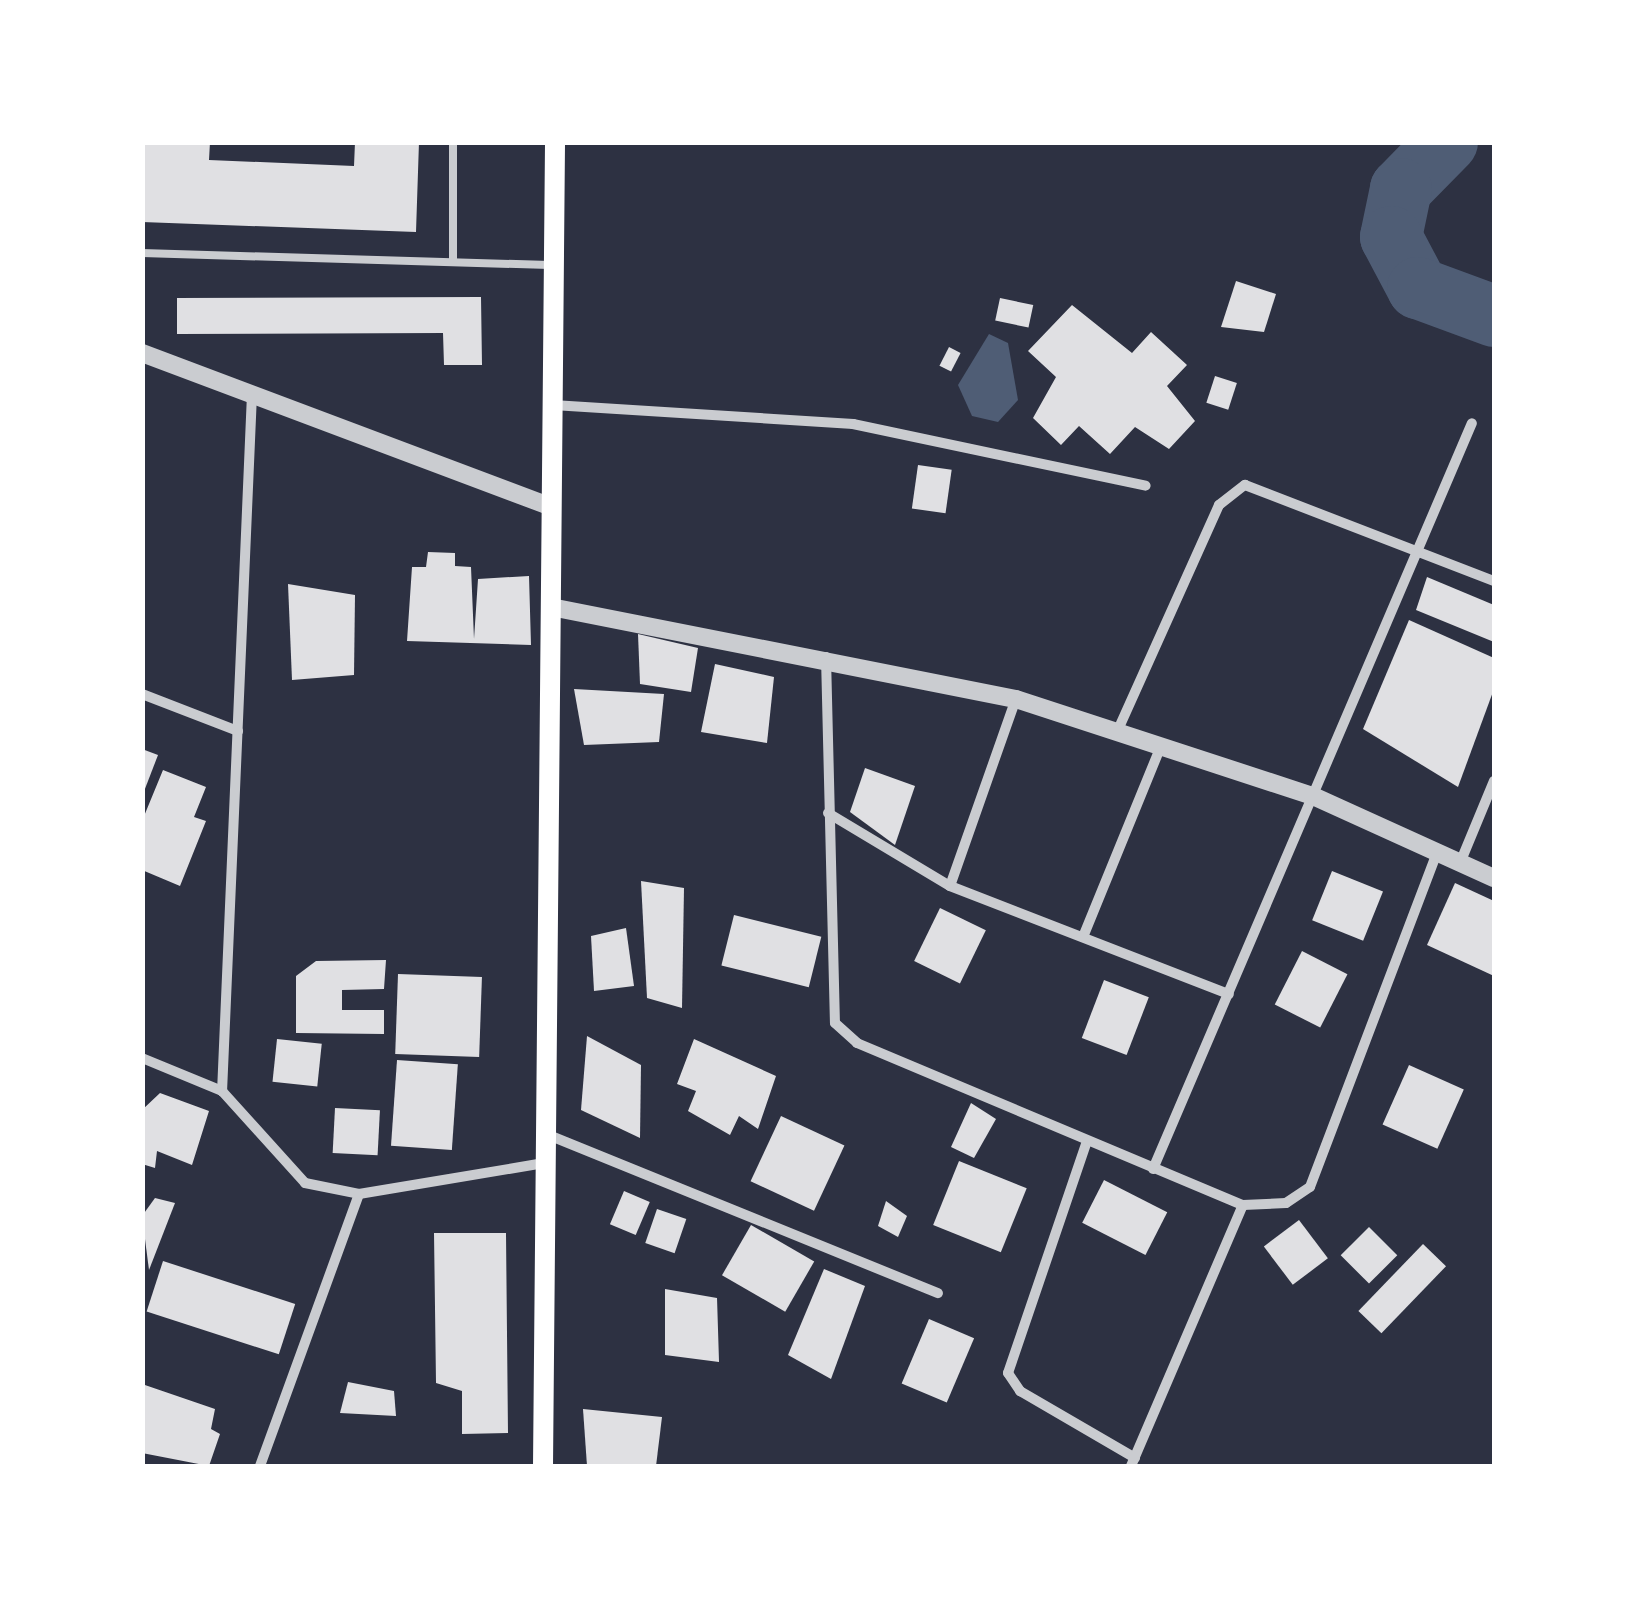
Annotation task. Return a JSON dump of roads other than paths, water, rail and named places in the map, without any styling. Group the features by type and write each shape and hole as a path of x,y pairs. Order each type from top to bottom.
{"main road":[{"path":"543,1466 555,142"}],"street":[{"path":"142,353 552,507"},
{"path":"222,1091 252,394"},
{"path":"553,405 853,424 1146,486"},
{"path":"1153,1169 1472,423"},
{"path":"1117,732 1230,492 1245,486 1494,582"},
{"path":"551,606 826,656 1016,699 1313,796 1494,878"},
{"path":"826,656 830,1007 845,1034 1244,1205 1286,1204 1310,1186 1437,852"},
{"path":"142,694 238,731"},
{"path":"950,886 1016,699"},
{"path":"1082,938 1161,746"},
{"path":"1460,863 1494,780"},
{"path":"828,813 950,886 1228,994"},
{"path":"142,1058 222,1091 305,1183 359,1194 546,1163"},
{"path":"546,1134 938,1294"},
{"path":"1088,1140 1008,1373 1020,1391 1133,1462 1244,1205"},
{"path":"260,1466 359,1194"}],"lane":[{"path":"453,142 453,262"},
{"path":"142,253 554,265"}],"water":[{"path":"989,334 1008,343 1018,400 998,422 972,416 958,385"}],"waterway":[{"path":"1447,142 1401,189 1391,237 1418,288 1494,316"}]}
